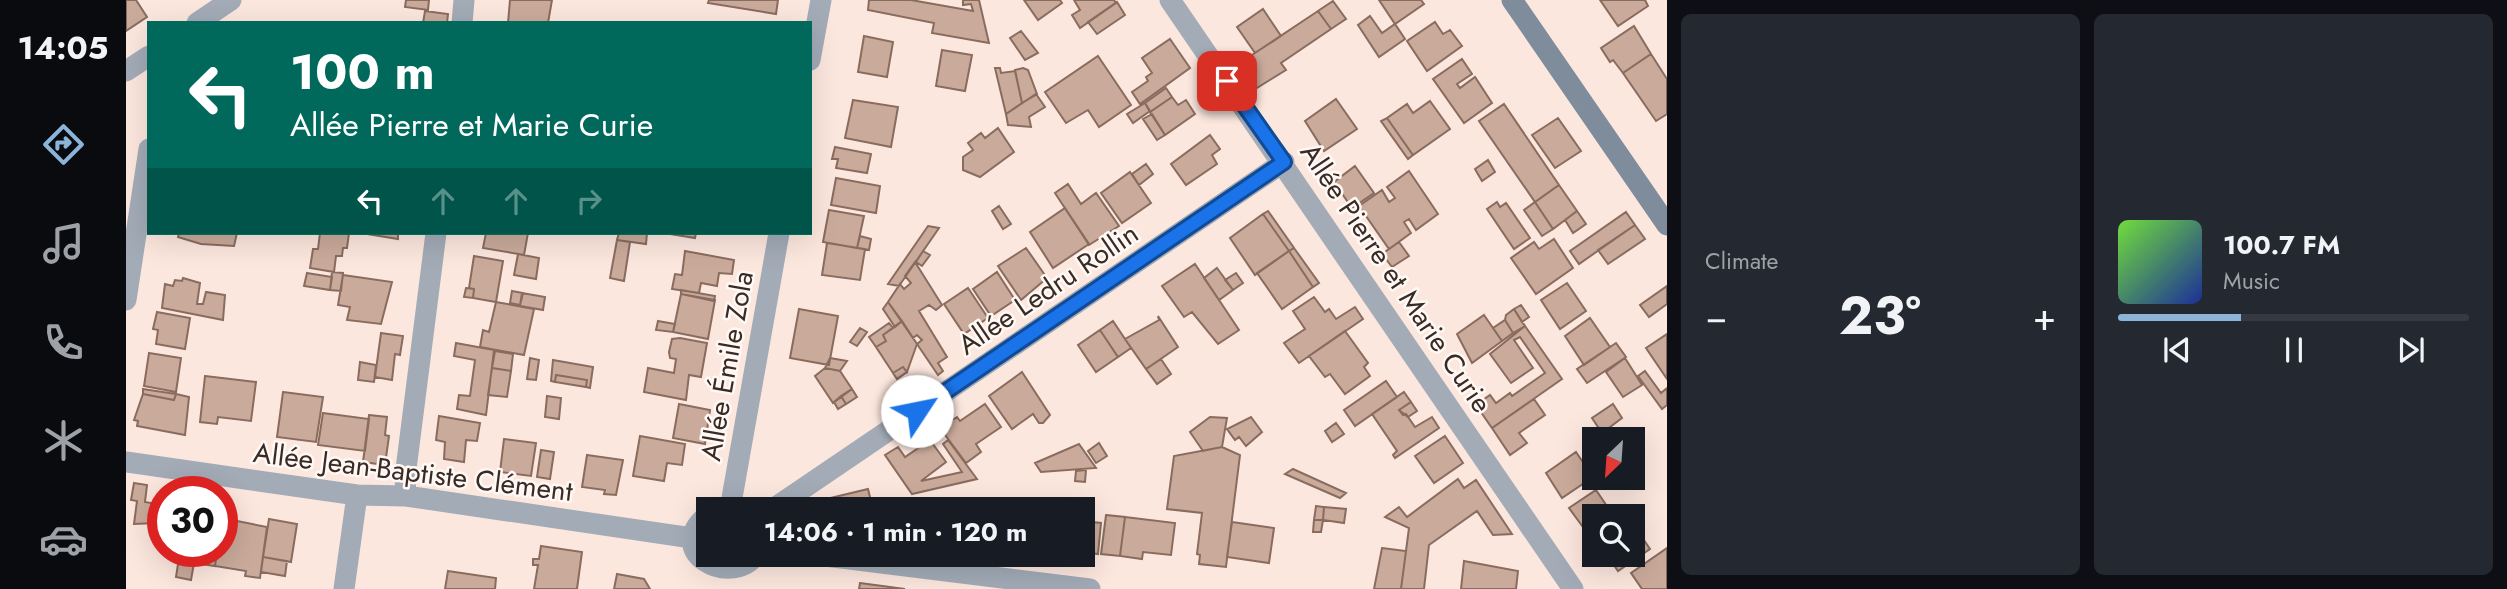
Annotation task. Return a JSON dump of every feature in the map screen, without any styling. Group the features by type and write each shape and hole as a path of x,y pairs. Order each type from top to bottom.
{"main road":[{"path":"1512,0 1666,221"}],"street":[{"path":"200,21 231,0"},
{"path":"461,21 464,0"},
{"path":"812,49 821,0"},
{"name":"Allée Pierre et Marie Curie","path":"1170,0 1284,162 1573,589"},
{"path":"126,71 147,60"},
{"path":"126,300 147,162"},
{"name":"Allée Ledru Rollin","path":"791,497 1284,162"},
{"path":"406,495 405,477 436,235"},
{"name":"Allée Émile Zola","path":"732,497 779,235"},
{"name":"Allée Jean-Baptiste Clément","path":"126,462 357,495 406,495 692,538"},
{"path":"344,589 357,495"},
{"path":"696,528 692,548 701,566 731,581 744,567"},
{"path":"913,567 1090,589"}],"building":[{"path":"126,0 136,0 147,17 126,31"},
{"path":"406,0 429,0 428,10 405,7"},
{"path":"510,0 552,0 548,21 508,21"},
{"path":"709,0 778,0 776,14 708,3"},
{"path":"869,0 911,0 973,11 971,4 963,5 963,0 979,0 989,43 932,33 934,23 868,10"},
{"path":"1024,0 1060,0 1062,3 1038,20"},
{"path":"1074,0 1114,0 1116,3 1080,28 1072,15 1080,10"},
{"path":"1379,0 1421,0 1424,4 1395,24"},
{"path":"1600,0 1645,0 1648,6 1618,26"},
{"path":"1333,1 1346,19 1331,29 1318,11"},
{"path":"1117,2 1125,15 1097,34 1088,22"},
{"path":"1263,9 1281,36 1255,53 1237,27"},
{"path":"425,11 448,14 447,21 423,21"},
{"path":"1318,11 1331,29 1281,63 1286,70 1257,88 1240,63"},
{"path":"1370,16 1382,33 1395,24 1405,39 1379,57 1358,25"},
{"path":"1435,22 1443,34 1450,30 1462,46 1427,71 1407,41"},
{"path":"1634,26 1651,54 1623,73 1613,60 1610,62 1601,48"},
{"path":"1021,31 1038,53 1025,60 1010,38"},
{"path":"864,36 893,42 887,77 858,72"},
{"path":"1170,39 1190,68 1140,104 1132,92 1148,81 1146,77 1152,73 1142,58"},
{"path":"942,50 972,55 965,91 936,86"},
{"path":"1651,54 1667,79 1667,114 1656,121 1623,73"},
{"path":"1098,56 1131,105 1099,127 1088,110 1066,123 1045,92"},
{"path":"1462,59 1472,74 1457,84 1460,88 1475,77 1492,103 1464,123 1433,79"},
{"path":"995,68 1000,68 1001,73 1015,71 1022,103 1006,114"},
{"path":"1015,70 1028,70 1037,94 1022,103"},
{"path":"1166,88 1172,97 1150,112 1145,103"},
{"path":"1036,94 1045,107 1029,117 1031,127 1008,125 1006,114"},
{"path":"1172,97 1178,105 1186,100 1195,114 1165,135 1150,112"},
{"path":"1336,99 1357,129 1324,151 1305,121"},
{"path":"853,100 898,107 891,147 845,138"},
{"path":"1430,101 1450,129 1413,155 1387,118 1407,104 1413,113"},
{"path":"1145,103 1150,111 1133,123 1127,114"},
{"path":"1504,104 1559,185 1535,202 1479,121"},
{"path":"1152,114 1165,135 1157,140 1143,119"},
{"path":"1387,118 1413,155 1408,159 1381,121"},
{"path":"1558,118 1581,151 1555,168 1532,135"},
{"path":"998,128 1014,152 980,177 963,170 963,157 973,150 968,143 981,133 985,138"},
{"path":"1210,135 1220,149 1212,155 1217,164 1186,185 1171,164"},
{"path":"835,147 871,154 867,173 836,168 838,159 832,159"},
{"path":"1488,160 1495,172 1482,181 1475,169"},
{"path":"1146,164 1153,174 1139,185 1132,174"},
{"path":"1355,166 1374,193 1352,208 1334,182"},
{"path":"1409,171 1438,214 1416,230 1409,219 1404,222 1411,233 1389,249 1359,206 1382,190 1389,202 1395,198 1387,187"},
{"path":"1130,172 1151,203 1122,223 1101,193"},
{"path":"836,178 880,186 876,213 831,205"},
{"path":"1068,184 1081,204 1096,193 1119,226 1089,245 1055,193"},
{"path":"1559,185 1577,211 1553,229 1535,202"},
{"path":"1497,202 1500,207 1506,203 1530,238 1514,249 1487,209"},
{"path":"1535,202 1553,229 1542,236 1524,210"},
{"path":"999,206 1011,224 1003,229 992,211"},
{"path":"1065,208 1089,244 1053,268 1030,232"},
{"path":"829,210 864,216 857,248 823,242"},
{"path":"1268,211 1294,248 1289,251 1263,214"},
{"path":"1577,211 1586,224 1573,233 1565,220"},
{"path":"1626,212 1635,225 1579,264 1570,251"},
{"path":"1263,214 1289,251 1255,275 1230,238"},
{"path":"1635,225 1645,239 1608,264 1598,250"},
{"path":"928,226 939,228 899,286 888,284"},
{"path":"237,235 234,246 201,244 178,237"},
{"path":"320,235 349,235 347,248 343,248 342,256 336,256 334,272 310,268 313,249 318,249"},
{"path":"373,235 398,235 398,239"},
{"path":"486,235 528,235 524,255 483,248"},
{"path":"618,235 647,235 646,244 617,240"},
{"path":"860,236 871,239 869,250 857,248"},
{"path":"1554,239 1573,268 1536,294 1511,258 1534,242 1539,249"},
{"path":"617,240 630,242 624,281 610,278"},
{"path":"1399,242 1409,256 1392,267 1382,254"},
{"path":"827,243 865,249 860,280 822,275"},
{"path":"1026,248 1047,278 1021,300 998,266"},
{"path":"1294,248 1319,283 1313,287 1289,251"},
{"path":"685,251 734,260 732,274 719,273 717,286 701,283 699,293 672,289 675,274 682,275"},
{"path":"923,251 930,255 922,266 916,262"},
{"path":"1289,251 1313,287 1282,309 1257,273"},
{"path":"518,254 539,258 536,279 514,275"},
{"path":"474,256 503,261 496,302 473,298 474,289 469,288"},
{"path":"915,262 942,305 936,310 929,305 919,311 947,357 938,363 943,371 938,375 917,344 922,340 917,335 913,338 888,302 900,284 904,289 911,283 905,276"},
{"path":"1195,264 1239,330 1218,344 1192,312 1184,317 1162,286"},
{"path":"1217,268 1233,290 1219,300 1204,278"},
{"path":"332,272 343,273 341,291 330,290"},
{"path":"997,272 1015,300 991,316 973,289"},
{"path":"307,273 332,277 330,290 304,286"},
{"path":"1236,273 1243,283 1233,290 1225,280"},
{"path":"343,275 392,282 381,324 347,320 350,307 338,305"},
{"path":"183,278 200,283 197,304 203,304 206,292 225,295 223,320 162,308 165,284 173,286 175,280 182,281"},
{"path":"1567,283 1586,311 1560,329 1541,300"},
{"path":"1667,286 1667,304 1649,317 1640,305"},
{"path":"466,288 474,289 473,298 464,297"},
{"path":"968,288 988,318 964,334 944,304"},
{"path":"681,290 715,296 714,301 681,294"},
{"path":"512,291 523,293 520,305 510,303"},
{"path":"522,293 545,297 543,310 520,306"},
{"path":"681,294 715,300 708,339 673,332"},
{"path":"1314,297 1325,312 1329,309 1336,319 1355,307 1363,319 1299,363 1284,343 1305,329 1293,311"},
{"path":"496,302 534,309 524,355 480,347 483,330 489,332"},
{"path":"888,302 902,321 895,327 883,309"},
{"path":"1521,305 1529,317 1522,322 1514,309"},
{"path":"799,309 838,316 829,365 790,358"},
{"path":"1514,309 1525,326 1513,333 1505,320 1506,315"},
{"path":"157,312 190,318 185,349 156,344 158,330 153,329"},
{"path":"1484,315 1502,341 1472,363 1457,334"},
{"path":"1158,316 1178,347 1146,369 1125,339 1159,320"},
{"path":"1590,318 1610,347 1584,365 1565,336"},
{"path":"1505,320 1513,333 1502,341 1493,328"},
{"path":"658,321 675,324 673,332 656,330"},
{"path":"902,321 917,344 907,372 903,367 893,373 876,347 886,341 883,335"},
{"path":"1113,321 1131,348 1118,357 1100,330"},
{"path":"889,323 893,328 883,335 886,341 876,347 869,337"},
{"path":"1525,326 1562,379 1492,428 1476,405 1490,395 1496,403 1510,393 1512,396 1545,373 1520,337 1514,340 1533,368 1511,383 1490,354"},
{"path":"860,328 867,332 857,346 850,342"},
{"path":"1100,330 1118,357 1096,372 1078,345"},
{"path":"1345,331 1368,363 1364,367 1370,376 1345,394 1330,374 1325,377 1309,356"},
{"path":"381,333 403,336 400,355 395,354 392,380 375,377"},
{"path":"1667,334 1667,379 1646,348"},
{"path":"672,339 707,343 701,377 689,375 686,400 644,392 648,368 674,373 676,359 670,358 669,352"},
{"path":"456,343 494,350 486,415 457,409 459,395 470,396 475,360 454,356"},
{"path":"1616,343 1626,357 1587,383 1577,369"},
{"path":"495,351 513,354 511,371 492,368"},
{"path":"149,353 181,358 176,392 144,386"},
{"path":"530,358 539,360 536,380 527,379"},
{"path":"830,358 847,361 840,371 825,368"},
{"path":"1625,358 1642,385 1623,397 1606,372"},
{"path":"1161,359 1171,374 1157,384 1146,369"},
{"path":"553,360 593,367 590,388 586,387 587,380 556,375 555,382 551,381"},
{"path":"360,362 376,365 374,382 358,380"},
{"path":"903,367 907,372 897,379 893,373"},
{"path":"492,368 511,371 507,397 488,395"},
{"path":"825,368 840,371 852,389 833,403 815,376"},
{"path":"1645,371 1661,393 1667,388 1667,405 1662,409 1638,376"},
{"path":"1022,372 1050,415 1043,423 1039,423 1033,414 1012,429 989,396"},
{"path":"556,375 587,380 586,387 555,382"},
{"path":"205,376 256,382 251,421 218,417 217,424 200,422"},
{"path":"1386,381 1397,397 1355,426 1344,410"},
{"path":"143,389 176,394 174,400 143,394"},
{"path":"852,389 857,397 846,404 841,396"},
{"path":"283,392 323,397 316,442 277,437"},
{"path":"1404,392 1411,402 1399,410 1403,415 1406,414 1415,427 1432,417 1439,428 1395,458 1393,455 1397,451 1372,414"},
{"path":"143,394 174,400 176,394 189,397 185,435 137,426 138,421 134,420"},
{"path":"547,396 561,398 559,419 545,417"},
{"path":"841,396 846,404 838,409 834,402"},
{"path":"1534,399 1545,415 1519,433 1527,443 1510,455 1492,428"},
{"path":"1411,402 1417,411 1408,417 1399,410"},
{"path":"679,404 710,410 705,444 673,438"},
{"path":"985,404 1001,427 976,444 981,452 966,463 940,428 957,417 960,421"},
{"path":"1613,404 1622,418 1610,427 1598,427 1592,418"},
{"path":"323,413 369,419 365,451 318,445"},
{"path":"369,415 387,417 385,435 389,436 385,465 363,462"},
{"path":"439,416 480,423 477,441 466,440 464,462 444,459 445,442 436,440"},
{"path":"1210,417 1227,418 1222,447 1203,451 1190,432"},
{"path":"1251,417 1262,432 1246,446 1239,437 1235,440 1227,429"},
{"path":"1336,423 1344,434 1332,442 1325,431"},
{"path":"640,436 685,444 682,465 667,463 664,481 633,476"},
{"path":"1445,436 1463,463 1434,483 1415,456"},
{"path":"504,439 536,443 531,476 500,472"},
{"path":"930,440 946,462 921,481 962,472 943,444 948,440 977,479 912,494 885,455 898,447 905,457"},
{"path":"1099,443 1107,456 1096,463 1088,451"},
{"path":"1079,444 1096,468 1041,472 1035,463"},
{"path":"1222,447 1240,455 1226,567 1199,564 1200,555 1197,554 1202,513 1167,509 1174,456"},
{"path":"541,450 554,452 550,479 537,477"},
{"path":"1576,452 1582,461 1582,484 1562,498 1546,473"},
{"path":"587,455 623,460 616,495 604,494 605,490 582,487"},
{"path":"1293,469 1346,493 1340,498 1285,474"},
{"path":"1086,470 1085,482 1075,481 1076,471"},
{"path":"1458,479 1464,488 1476,480 1512,534 1493,535 1477,511 1429,545 1424,589 1401,589 1409,528 1385,517 1399,507 1407,517"},
{"path":"134,483 147,485 147,523 134,524 137,501 131,500"},
{"path":"868,489 870,497 835,497"},
{"path":"1596,490 1606,504 1582,504 1582,526 1569,508"},
{"path":"1316,506 1324,507 1323,520 1314,520"},
{"path":"1324,507 1346,509 1344,523 1323,520"},
{"path":"1106,515 1125,517 1120,556 1101,554"},
{"path":"1125,517 1175,523 1171,555 1143,552 1142,559 1120,556"},
{"path":"269,519 297,524 291,562 263,557"},
{"path":"1314,520 1323,520 1321,532 1313,532"},
{"path":"238,521 267,527 260,578 245,576 246,571 221,567 238,567"},
{"path":"1095,522 1101,523 1098,554 1095,554"},
{"path":"1232,522 1274,528 1269,563 1227,557"},
{"path":"541,546 582,552 577,589 534,589 538,565 533,565 533,559 539,559"},
{"path":"1382,548 1406,551 1401,589 1374,589"},
{"path":"1667,548 1667,589 1642,589 1631,573 1640,567 1645,567 1645,563"},
{"path":"263,557 287,561 285,576 261,572"},
{"path":"1464,561 1518,571 1516,589 1461,589"},
{"path":"178,567 193,567 191,580 176,577"},
{"path":"448,571 496,578 495,589 445,589"},
{"path":"617,574 644,579 650,589 614,589"},
{"path":"860,583 905,589 859,589"}],"route":[{"path":"917,411 1284,162 1227,81"}]}
